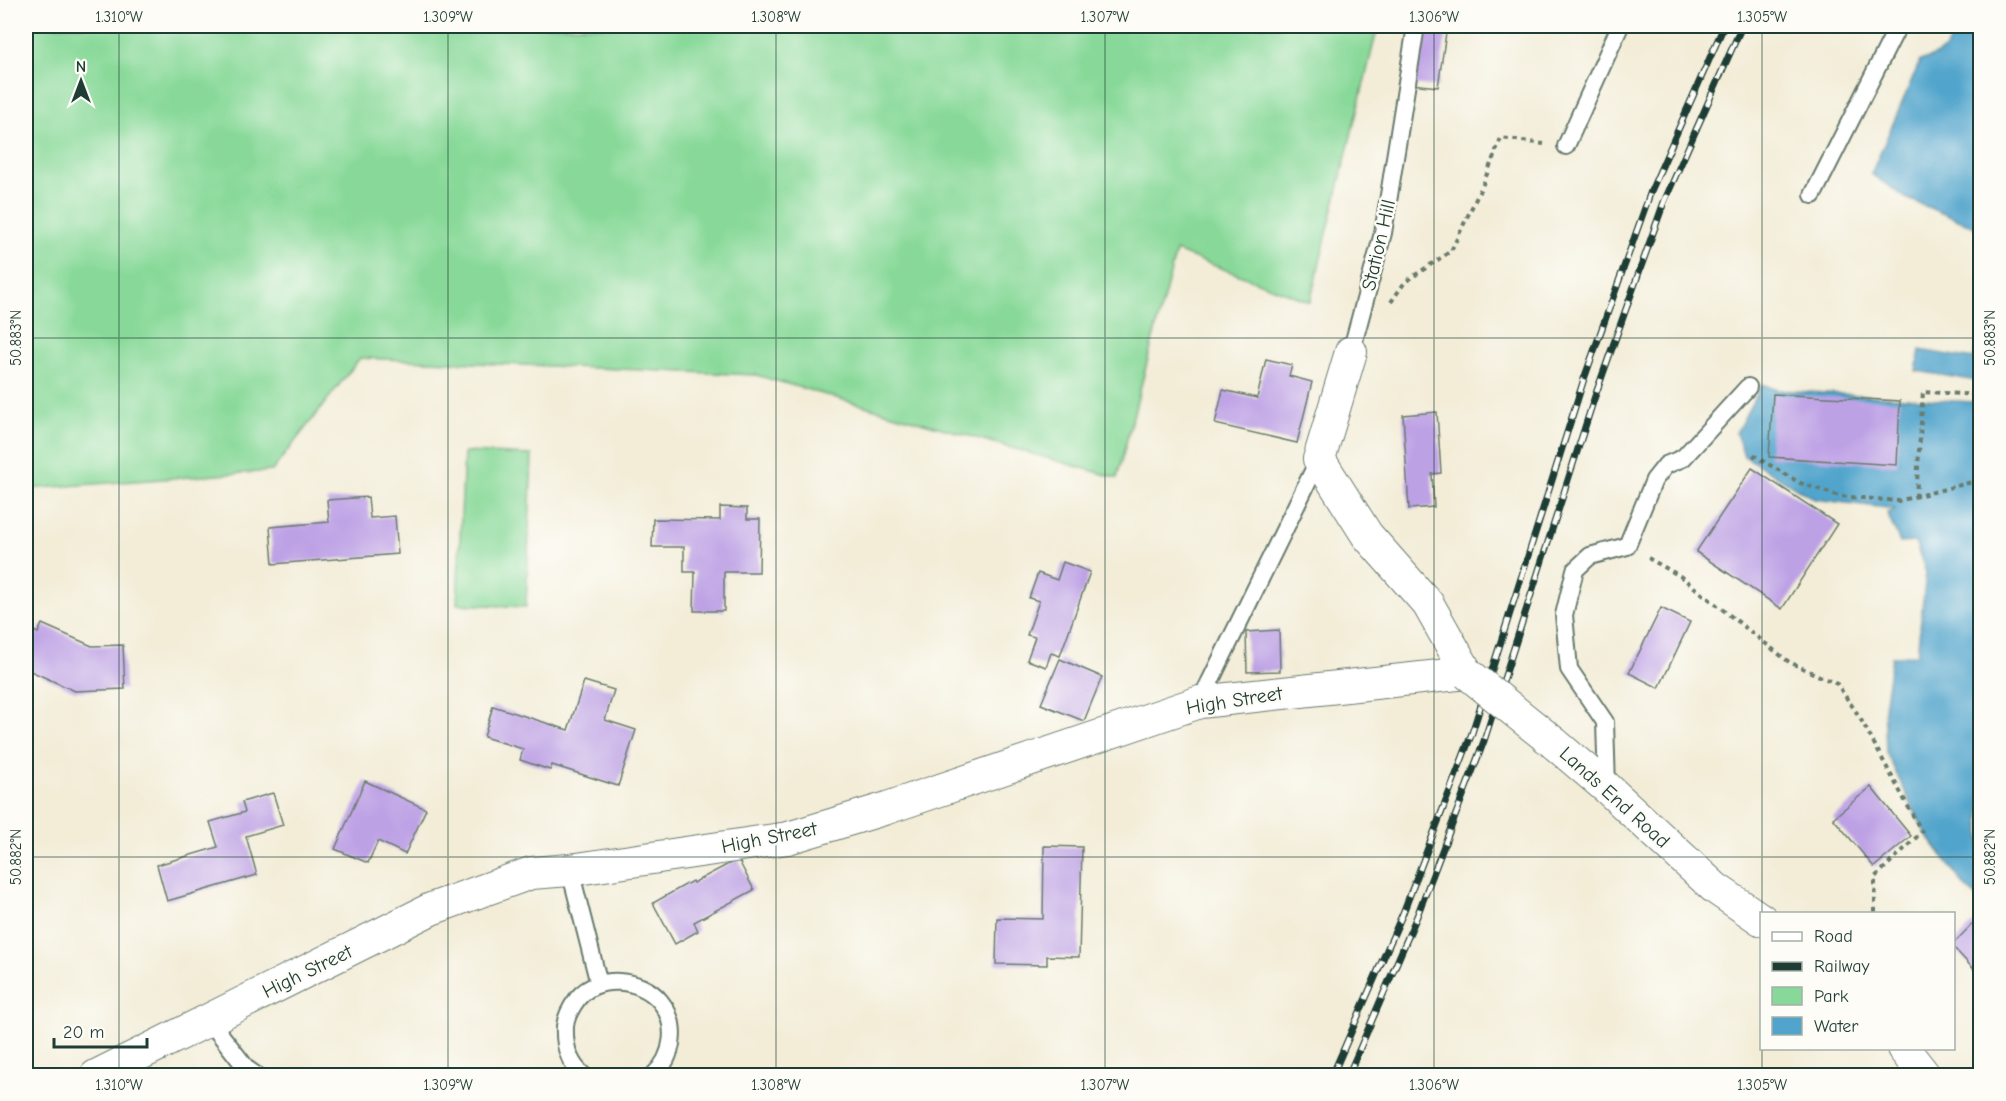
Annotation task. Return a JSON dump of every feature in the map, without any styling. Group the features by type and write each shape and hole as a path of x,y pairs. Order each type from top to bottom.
{"street":[{"name":"Station Hill","path":"1319,459 1351,352"},
{"path":"1319,459 1367,535 1428,604 1467,674"},
{"name":"High Street","path":"96,1076 431,909 531,873 570,870 788,838 1200,702 1467,674"},
{"name":"Lands End Road","path":"1467,674 1607,788 1715,888 1760,919"},
{"path":"1905,1050 1925,1076"}],"lane":[{"name":"Station Hill","path":"1351,352 1383,233 1416,26"},
{"path":"1566,146 1620,26"},
{"path":"1813,195 1898,26"},
{"path":"1607,788 1605,722 1569,669 1564,615 1575,570 1590,556 1627,546 1654,480 1666,465 1683,458 1748,387"},
{"name":"Station Hill","path":"1200,702 1319,459"},
{"path":"570,870 599,984"},
{"path":"584,1076 570,1059 565,1041 565,1023 572,1006 583,992 599,984 610,982 627,983 647,990 660,1001 669,1017 672,1035 669,1052 662,1068 653,1076"},
{"path":"209,1020 247,1069 257,1076"}],"path":[{"path":"1387,308 1405,282 1451,251 1484,184 1501,138 1566,146"},
{"path":"1916,497 1923,392 1980,395"},
{"path":"1753,455 1800,483 1839,496 1898,501 1980,480"},
{"path":"1627,546 1680,576 1790,662 1837,684 1853,708 1922,832 1875,877 1875,912"},
{"path":"180,1076 195,1069"}],"green space":[{"path":"26,26 1378,26 1310,302 1176,251 1117,478 756,375 360,358 272,471 26,489"},
{"path":"464,452 532,455 526,607 457,604"}],"water":[{"path":"1957,26 1980,26 1980,229 1906,198 1871,174 1920,61 1944,49"},
{"path":"1980,321 1980,900 1966,888 1925,833 1886,752 1884,707 1892,656 1917,655 1926,572 1915,542 1900,543 1887,513 1895,509 1814,499 1744,456 1736,433 1762,384 1777,390 1973,402 1977,381 1916,371 1920,350 1974,359"}],"building":[{"path":"1420,26 1447,26 1438,87 1411,84"},
{"path":"1266,359 1292,365 1289,376 1312,382 1297,443 1215,424 1223,390 1257,398"},
{"path":"1773,394 1900,401 1897,465 1769,457"},
{"path":"1437,412 1441,473 1432,474 1434,507 1409,509 1403,415"},
{"path":"1752,468 1837,524 1782,609 1696,552"},
{"path":"368,497 370,518 395,516 398,554 273,564 270,527 329,522 327,500"},
{"path":"720,507 747,508 747,519 760,519 759,572 724,572 724,611 694,611 695,572 684,572 684,547 652,547 653,519 720,520"},
{"path":"1063,562 1090,572 1060,656 1051,653 1046,667 1027,660 1035,637 1027,635 1039,601 1029,598 1038,573 1057,580"},
{"path":"1661,608 1690,622 1659,688 1629,673"},
{"path":"42,624 92,646 123,645 125,689 75,691 26,669 26,627 38,633"},
{"path":"1279,630 1280,671 1247,672 1246,632"},
{"path":"1060,659 1102,677 1084,721 1041,704"},
{"path":"584,681 614,690 605,720 636,730 618,786 552,765 550,770 520,760 523,749 484,737 493,706 568,730"},
{"path":"365,781 426,809 405,854 378,841 368,863 335,849"},
{"path":"1871,787 1911,836 1874,867 1833,818"},
{"path":"273,793 283,825 246,836 257,875 167,901 157,865 218,847 210,822 245,812 242,802"},
{"path":"1044,846 1082,847 1079,957 1047,956 1047,965 996,964 997,918 1043,919"},
{"path":"738,859 754,890 694,922 698,931 675,944 653,903"},
{"path":"1980,916 1980,976 1955,949 1955,942"}],"railway":[{"path":"1332,1076 1403,913 1472,733 1584,379 1651,191 1724,26"},
{"path":"1348,1076 1417,916 1484,741 1594,399 1664,202 1742,26"}]}
